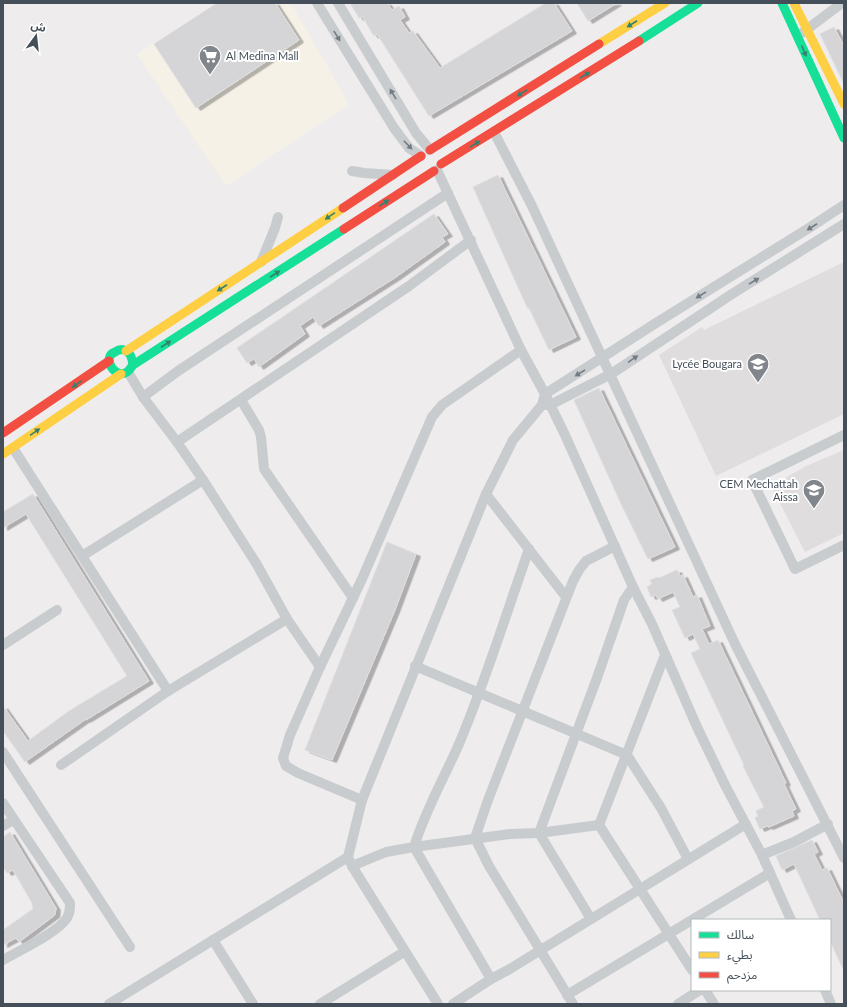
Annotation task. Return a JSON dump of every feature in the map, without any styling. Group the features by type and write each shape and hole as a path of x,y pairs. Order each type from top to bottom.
{"main road":[{"path":"126,351 425,153 665,3"},
{"path":"3,454 127,370 437,168 698,3"},
{"path":"782,3 844,138"},
{"path":"794,3 844,104"},
{"path":"433,150 439,154 442,160 437,168 427,171 424,169 420,163 425,153 433,150"},
{"path":"3,433 109,361 114,352 118,350 126,351 132,357 127,370"},
{"path":"109,361 109,365 113,371 127,370"}],"street":[{"path":"317,3 394,128 409,148 425,153"},
{"path":"338,3 416,133 425,153"},
{"path":"798,37 843,4"},
{"path":"494,132 532,206 735,644 844,858"},
{"path":"437,168 521,350 545,394 546,405 615,546 697,727 726,787 762,855 791,919"},
{"path":"352,171 393,175"},
{"path":"143,397 213,348 448,193"},
{"path":"545,394 844,205"},
{"path":"261,262 278,217"},
{"path":"438,1004 404,952 350,862 362,800 415,666 486,494 513,440 546,405 611,374 732,294 844,224"},
{"path":"177,442 409,286 470,240"},
{"path":"362,800 298,773 286,766 283,758 290,735 353,598 432,417 442,405 521,350"},
{"path":"127,370 143,397 203,480 256,563 287,619 320,667"},
{"path":"241,400 259,430 264,469 353,598"},
{"path":"844,435 752,480 795,569 844,545"},
{"path":"13,448 168,691"},
{"path":"82,556 203,480"},
{"path":"486,494 566,597"},
{"path":"572,1004 489,866 475,838 488,800 573,581 586,562 615,546"},
{"path":"491,979 414,847 422,823 459,744 479,693 529,550"},
{"path":"539,832 597,678 624,600 634,588"},
{"path":"3,645 57,610"},
{"path":"61,765 168,691 287,619"},
{"path":"599,825 665,655"},
{"path":"415,666 627,755 660,808 688,859"},
{"path":"3,752 130,947"},
{"path":"3,803 70,903 70,912 60,927 3,960"},
{"path":"3,826 13,820"},
{"path":"453,1004 491,979 746,824"},
{"path":"762,855 794,842 828,824"},
{"path":"109,1004 213,940 350,862 386,852 414,847 475,838 599,825"},
{"path":"599,825 691,968"},
{"path":"539,832 591,919"},
{"path":"694,919 770,873"},
{"path":"567,995 691,921"},
{"path":"213,940 253,1004"},
{"path":"320,1004 404,952"},
{"path":"678,1004 698,991"},
{"path":"706,991 714,1004"},
{"path":"825,991 831,1004"}],"shaded area":[{"path":"215,3 291,3 349,104 226,186 137,54"},
{"name":"Lycée Bougara","path":"844,262 844,414 716,476 659,355 702,327 704,330"},
{"name":"CEM Mechattah Aissa","path":"844,450 844,533 805,552 771,486 806,466"}],"building":[{"name":"Al Medina Mall","path":"217,3 275,3 299,40 196,108 154,44"},
{"path":"350,3 387,3 392,10 399,6 405,17 400,20 409,33 413,31 440,68 546,3 554,3 572,31 429,116 377,34 374,36 362,16 359,18"},
{"path":"577,3 617,3 588,21"},
{"path":"834,27 844,46 844,84 820,34"},
{"path":"498,175 576,337 549,350 529,308 528,309 473,187"},
{"path":"434,214 448,234 442,237 445,242 396,277 319,326 313,317 300,326 305,334 259,367 254,359 247,363 237,348"},
{"path":"599,388 675,547 648,559 622,506 574,400"},
{"path":"33,494 149,681 86,719 25,762 3,731 3,706 28,741 69,711 127,676 26,514 3,528 3,512"},
{"path":"387,542 416,554 395,610 332,760 305,750"},
{"path":"677,570 680,576 683,575 693,597 697,595 710,626 702,629 709,644 718,640 786,783 784,784 796,809 792,811 794,816 769,827 767,826 760,829 755,818 758,816 756,811 764,807 743,766 744,765 691,653 700,649 693,634 685,638 672,610 680,607 673,592 658,599 656,595 651,597 647,587 652,584 650,580 659,578"},
{"path":"10,832 56,908 55,915 19,942 16,938 3,945 3,930 33,909 32,903 13,870 7,873 3,867 3,837"},
{"path":"812,840 818,852 814,854 822,870 827,868 844,903 844,971 831,943 831,919 820,919 794,864 782,870 776,856"}],"traffic: fast":[{"path":"639,41 698,3"},
{"path":"782,3 844,138"},
{"path":"133,365 130,354 124,350 116,351 109,358 109,363 114,371 122,374 127,372 133,365 344,229"}],"traffic: slow":[{"path":"599,44 665,3"},
{"path":"794,3 844,104"},
{"path":"126,351 343,208"},
{"path":"3,454 121,374"}],"traffic: jam":[{"path":"441,164 639,41"},
{"path":"430,150 599,44"},
{"path":"343,208 421,156"},
{"path":"344,229 434,171"},
{"path":"3,433 109,361"}],"place":[{"name":"Al Medina Mall","path":"210,76"},
{"name":"Lycée Bougara","path":"758,384"},
{"name":"CEM Mechattah Aissa","path":"814,510"}]}
